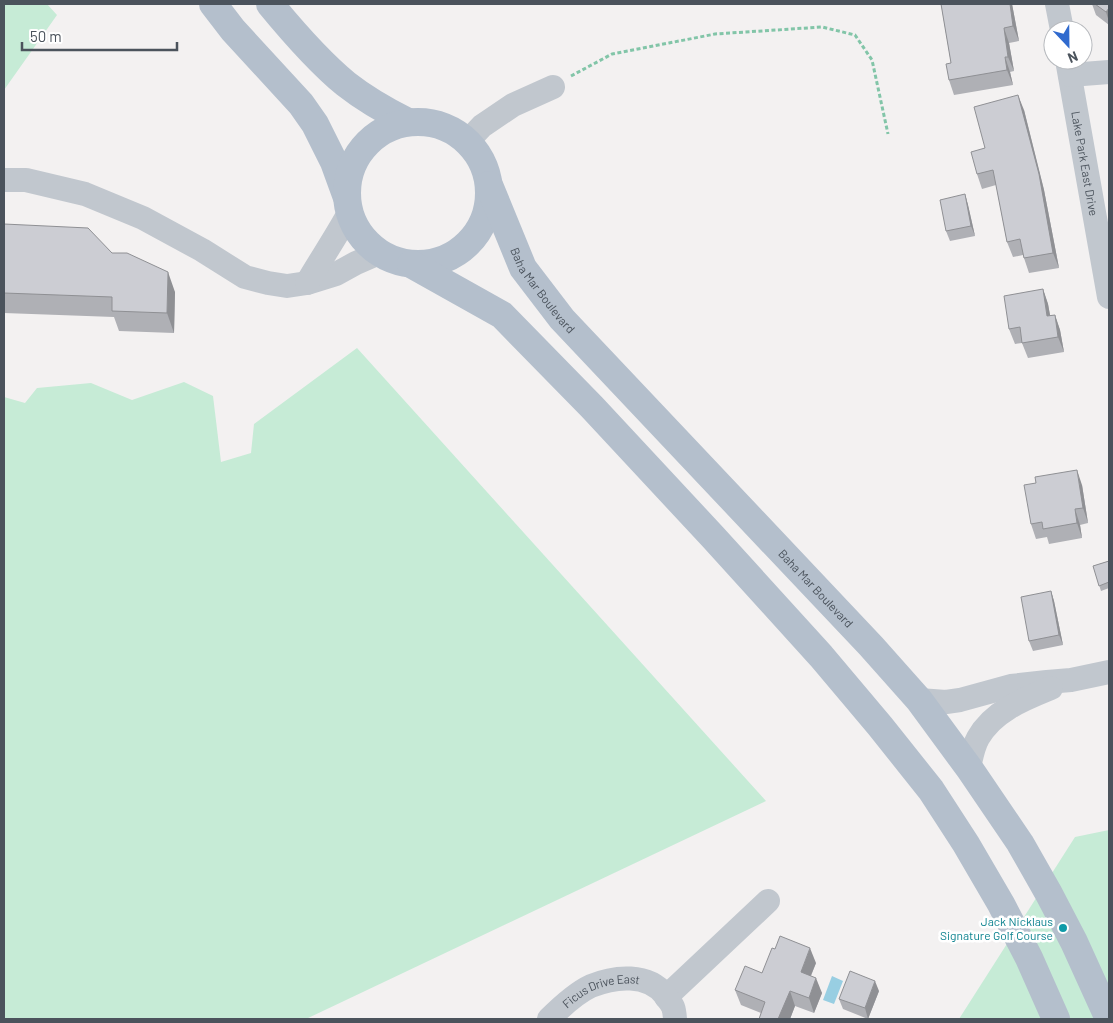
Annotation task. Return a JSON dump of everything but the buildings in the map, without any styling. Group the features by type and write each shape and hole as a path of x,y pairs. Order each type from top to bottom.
{"main road":[{"path":"213,4 233,30 301,104 315,124 334,162 356,229 366,242 379,253 411,264 502,314 592,406 827,662 931,790 951,821 1009,920 1029,958 1056,1019"},
{"path":"270,4 325,65 346,84 380,107 408,122"},
{"path":"348,205 348,179 353,162 363,148 376,136 391,127 408,122 427,122 445,127 462,136 475,150 484,166 489,185 489,200 485,216 479,230 456,253 442,260 411,264"},
{"name":"Baha Mar Boulevard","path":"489,185 523,268 562,319 860,634 919,700 969,768 1020,843 1074,942 1109,1019"}],"street":[{"path":"1057,4 1060,20"},
{"name":"Lake Park East Drive","path":"1069,70 1109,297"},
{"path":"1089,70 1109,72"},
{"path":"467,142 482,126 513,104 553,87"},
{"path":"4,180 26,180 85,194 143,218 202,250 245,277 268,283 287,286 307,283 336,274 356,262 379,253"},
{"path":"307,283 332,243 348,205"},
{"path":"919,700 934,702 953,701 1011,686 1071,680 1109,672"},
{"path":"969,768 977,739 986,726 998,715 1021,702 1071,680"},
{"path":"675,1019 674,1008 663,992 768,900"},
{"name":"Ficus Drive East","path":"549,1019 564,1004 590,986 613,979 638,978 663,992"}],"path":[{"path":"553,87 612,54 715,34 822,27 855,34 872,60 888,134"}],"green space":[{"path":"4,4 47,4 57,15 4,90"},
{"path":"357,348 766,801 306,1019 4,1019 4,397 25,403 37,388 91,383 132,400 184,382 213,396 221,462 251,453 254,424"},
{"name":"Jack Nicklaus Signature Golf Course","path":"1109,830 1109,1019 959,1019 1075,837"}],"water":[{"path":"832,976 843,981 834,1004 823,1000"}],"place":[{"name":"Jack Nicklaus Signature Golf Course","path":"1063,928"}]}
